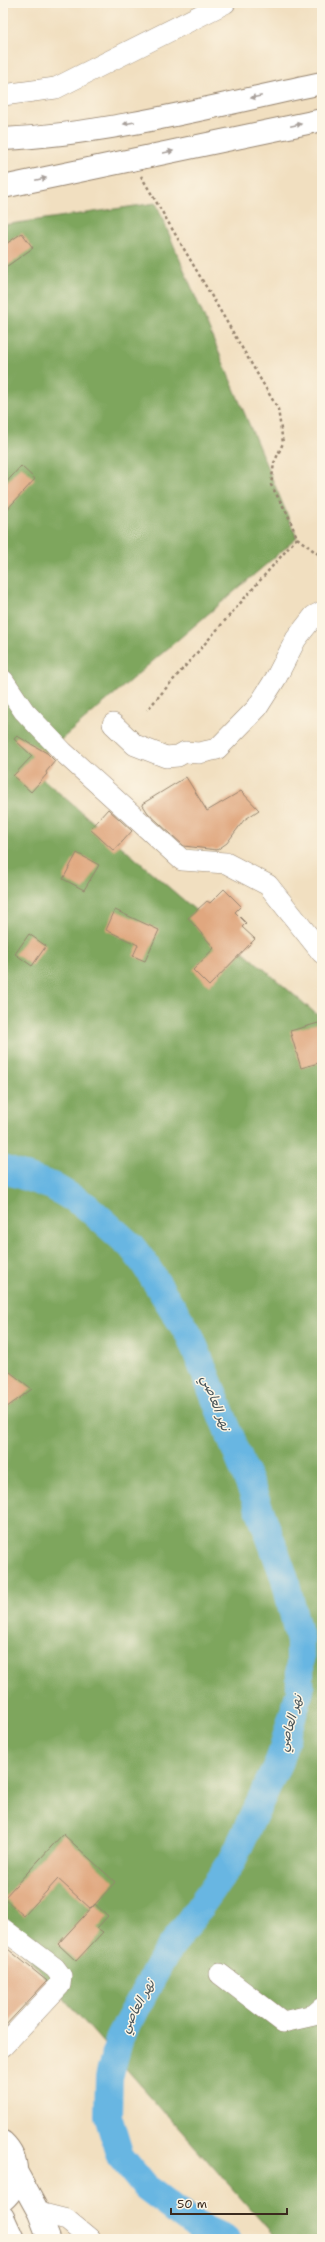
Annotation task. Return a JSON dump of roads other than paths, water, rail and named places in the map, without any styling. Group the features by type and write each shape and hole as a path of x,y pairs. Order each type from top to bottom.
{"main road":[{"path":"3,139 35,138 128,124 322,83"},
{"path":"3,187 322,120"},
{"path":"4,2140 12,2154 17,2173 38,2213 49,2239"},
{"path":"3,2200 11,2191 17,2173"},
{"path":"3,2217 13,2239"}],"street":[{"path":"3,95 56,88 225,3"},
{"path":"113,724 135,745 166,757 178,756 185,752 199,753 217,749 257,708 276,678 296,639 314,616 322,612"},
{"path":"3,680 24,711 63,752 182,860 226,863 268,885 322,953"},
{"path":"3,1928 55,1968 60,1976 60,1985 3,2046"},
{"path":"220,1974 283,2022 314,2015 322,2008"},
{"path":"38,2213 67,2220 90,2239"}],"waterway":[{"name":"نهر العاصي","path":"3,1169 52,1186 86,1206 131,1246 144,1263 190,1336 261,1513 285,1579 300,1642 300,1691 279,1761 231,1863 163,1958 120,2037 109,2077 108,2116 120,2156 146,2188 194,2224 227,2239"}]}
